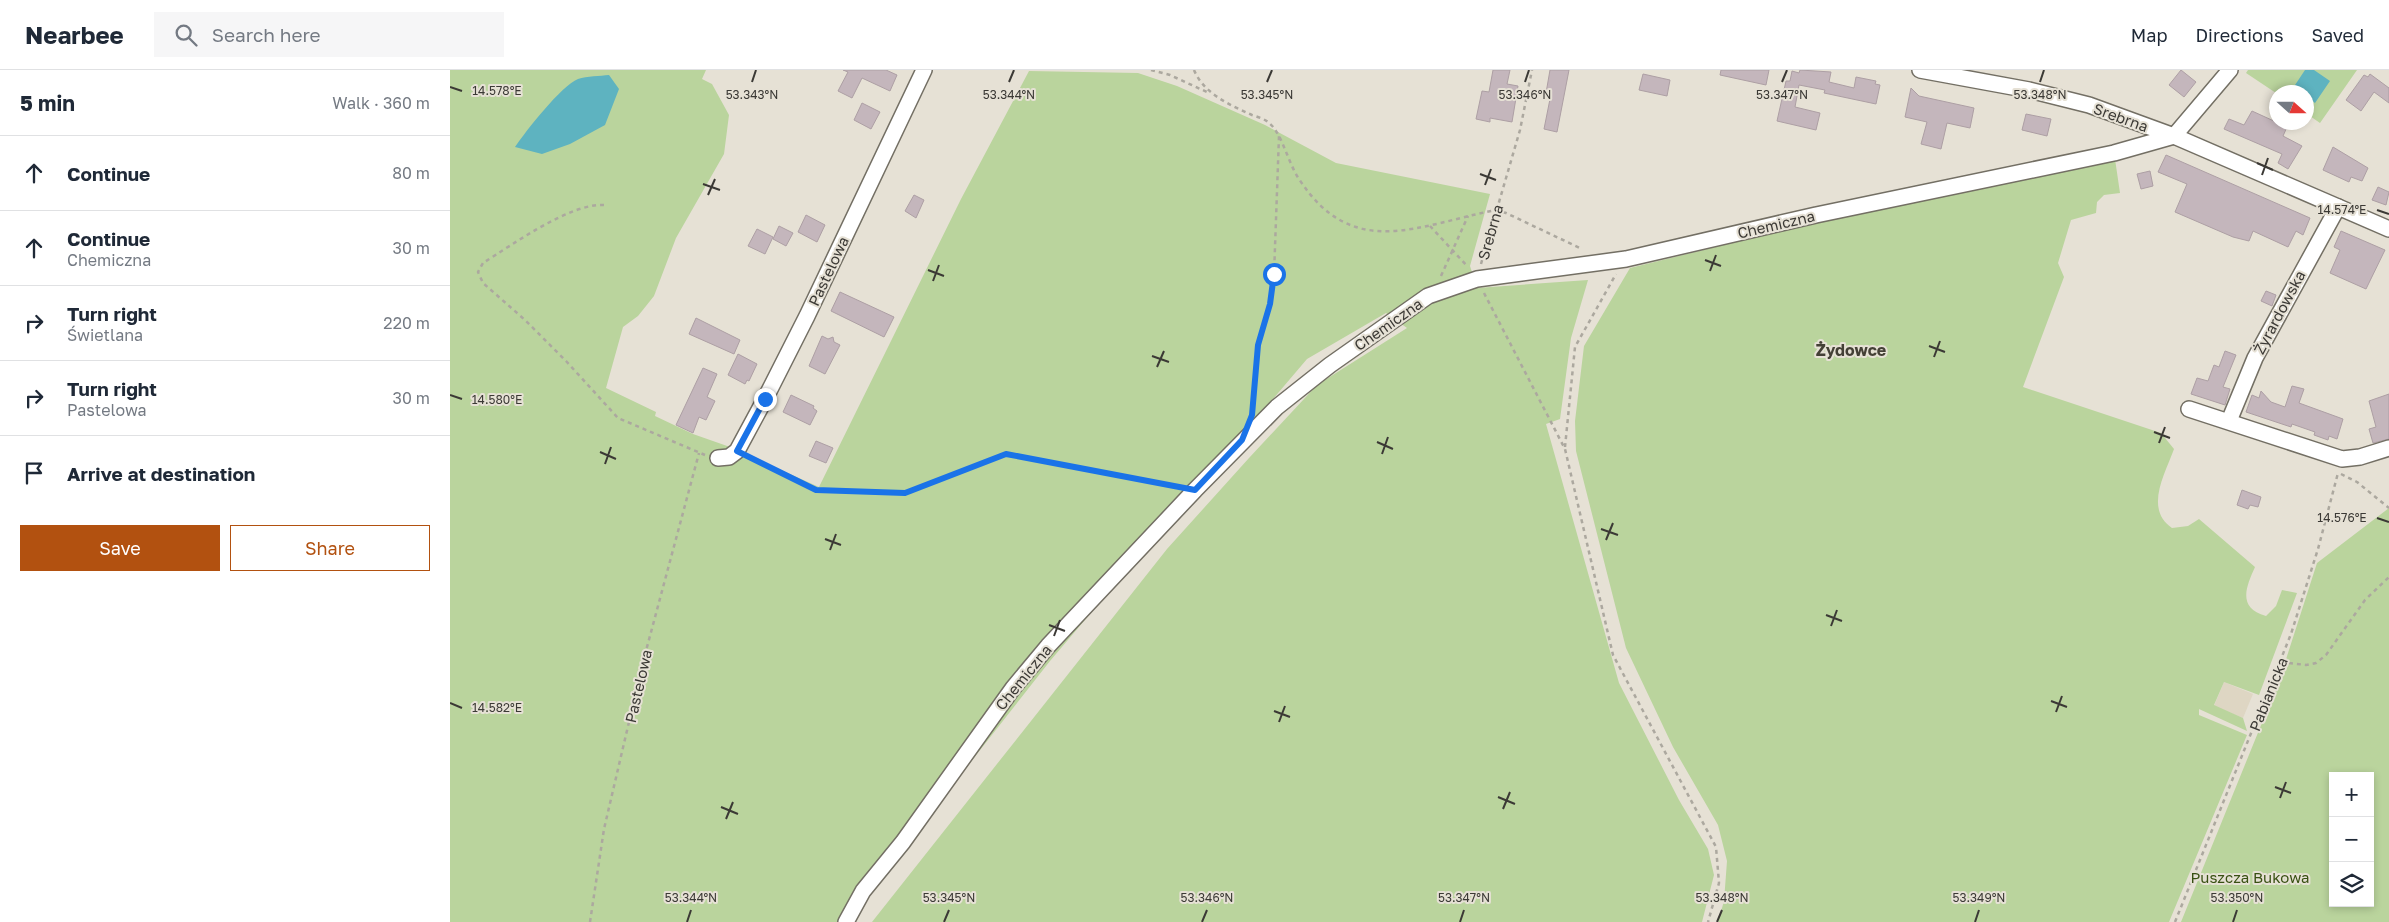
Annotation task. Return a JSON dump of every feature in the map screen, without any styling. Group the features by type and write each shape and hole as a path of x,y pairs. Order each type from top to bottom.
{"street":[{"name":"Pastelowa","path":"737,451 807,316 924,70"},
{"name":"Srebrna","path":"1920,70 2062,97 2174,136 2389,229"},
{"path":"2174,136 2230,70"},
{"name":"Chemiczna","path":"846,922 863,891 903,842 1013,688 1048,646 1249,433 1298,389 1428,296 1477,278 1626,259 1816,214 2114,153 2174,136"},
{"name":"Żyrardowska","path":"2229,421 2255,358 2338,207"},
{"path":"2189,409 2229,421 2340,466 2360,457 2389,448"},
{"path":"718,458 728,457 737,451"}],"path":[{"path":"1151,70 1170,75 1269,122 1279,133 1286,154 1299,180 1322,209 1343,223 1360,230 1383,232 1430,226 1496,210 1506,212 1606,261"},
{"path":"1194,70 1210,94"},
{"name":"Srebrna","path":"1477,278 1520,130 1532,70"},
{"path":"1252,415 1258,345 1270,304 1274,274 1279,133"},
{"name":"Pastelowa","path":"590,922 604,829 616,787 643,662 699,453 618,418 525,320 483,284 478,272 483,263 556,219 591,204 604,204"},
{"path":"1428,296 1447,265 1468,216"},
{"path":"1430,226 1453,249 1477,278 1564,449 1612,655 1716,847 1719,883 1708,922"},
{"path":"1564,449 1575,347 1608,285 1626,259"},
{"path":"737,451 816,490 905,493 1006,454 1195,490"},
{"path":"2340,466 2389,508"},
{"name":"Pabianicka","path":"2175,922 2280,662 2318,548 2340,466"},
{"path":"2280,662 2306,665 2316,663 2326,655 2365,600 2389,578"}],"shaded area":[{"path":"2224,682 2253,694 2243,718 2214,706"}],"green space":[{"path":"450,70 706,70 702,79 712,84 729,115 724,154 676,238 654,296 638,316 623,327 606,388 656,412 655,416 693,434 730,447 819,487 961,199 1029,71 1138,73 1177,86 1265,125 1336,163 1490,194 1470,266 1477,288 1588,280 1571,338 1560,419 1546,424 1619,683 1679,800 1708,849 1714,875 1702,922 872,922 1167,549 1317,385 1407,328 1386,313 1307,359 1050,661 845,922 450,922"},
{"path":"2248,70 2357,70 2320,123 2314,119 2314,85 2269,85 2269,88 2246,73"},
{"path":"2115,159 2120,193 2104,195 2097,202 2096,213 2071,220 2058,263 2064,277 2023,387 2161,433 2174,449 2159,491 2159,511 2164,520 2172,528 2188,526 2199,519 2255,567 2246,596 2251,608 2257,612 2266,616 2276,606 2282,590 2297,593 2259,695 2224,682 2214,705 2243,718 2247,731 2199,709 2199,715 2247,735 2169,922 1718,922 1724,901 1727,861 1718,825 1673,747 1626,648 1576,451 1575,421 1584,346 1630,268 1858,212"},
{"name":"Puszcza Bukowa","path":"2389,508 2389,922 2181,922 2279,681 2317,563"}],"water":[{"path":"2305,70 2314,70 2330,81 2315,103 2314,85 2295,85"},
{"path":"609,75 619,89 605,125 570,144 542,154 515,147 544,110 571,83 582,78"}],"building":[{"path":"843,70 886,70 897,75 890,91 862,78 852,98 838,91 848,72"},
{"path":"1493,70 1510,70 1507,84 1518,86 1512,122 1490,118 1490,122 1476,119 1482,91 1489,92"},
{"path":"1550,70 1569,70 1557,132 1544,129 1551,94 1546,93"},
{"path":"1721,70 1769,70 1766,85 1720,75"},
{"path":"1800,70 1831,72 1829,82 1854,88 1856,77 1876,81 1875,84 1880,85 1876,104 1824,93 1825,90 1799,85 1795,107 1820,113 1816,130 1777,121 1786,81 1790,81 1792,71 1799,73"},
{"path":"2181,70 2196,82 2184,97 2169,85"},
{"path":"1643,74 1670,80 1667,96 1639,90"},
{"path":"2370,74 2389,88 2389,103 2374,92 2361,111 2346,100 2364,75 2368,77"},
{"path":"1911,88 1919,96 1974,108 1970,128 1947,123 1941,149 1921,144 1927,122 1905,117"},
{"path":"862,103 880,112 871,129 854,120"},
{"path":"2252,111 2269,119 2269,130 2286,130 2283,136 2302,146 2288,169 2278,163 2282,154 2224,129 2229,119 2244,125"},
{"path":"2026,114 2051,119 2047,136 2022,130"},
{"path":"2333,147 2368,168 2362,181 2351,177 2349,182 2323,170"},
{"path":"2166,155 2310,218 2303,235 2296,231 2288,247 2253,231 2249,241 2233,237 2175,212 2187,184 2158,172"},
{"path":"2150,171 2153,186 2141,189 2137,174"},
{"path":"2378,187 2389,192 2386,205 2372,200"},
{"path":"914,195 924,200 916,218 905,211"},
{"path":"806,215 825,225 817,242 798,232"},
{"path":"779,226 793,233 786,246 773,239"},
{"path":"757,229 773,237 765,254 748,246"},
{"path":"2341,231 2385,250 2366,289 2330,273 2340,250 2334,247"},
{"path":"2266,291 2276,295 2272,306 2261,301"},
{"path":"840,292 894,317 884,337 831,311"},
{"path":"696,318 740,340 734,354 689,334"},
{"path":"822,336 828,339 833,337 834,342 840,345 825,374 809,366"},
{"path":"2225,351 2236,355 2223,387 2230,389 2225,405 2191,394 2197,378 2208,381 2214,365 2219,367"},
{"path":"738,354 757,364 749,381 747,380 745,384 728,375"},
{"path":"703,368 717,374 707,397 715,401 706,420 699,417 693,433 676,425"},
{"path":"2292,386 2304,389 2299,403 2343,419 2337,439 2329,436 2328,440 2314,435 2315,432 2292,424 2291,427 2246,412 2252,395 2259,398 2261,391 2271,402 2285,407"},
{"path":"2389,394 2389,439 2373,443 2369,429 2376,427 2369,401"},
{"path":"791,395 814,406 813,408 817,411 810,425 783,412"},
{"path":"816,441 833,448 826,463 809,456"},
{"path":"2242,490 2261,497 2258,507 2250,505 2248,509 2237,505"}],"district":[{"name":"Żydowce","path":"1851,350"}],"route":[{"path":"765,399 737,451 816,490 905,493 1006,454 1195,490 1242,440 1252,415 1258,345 1270,304 1274,274"}]}
